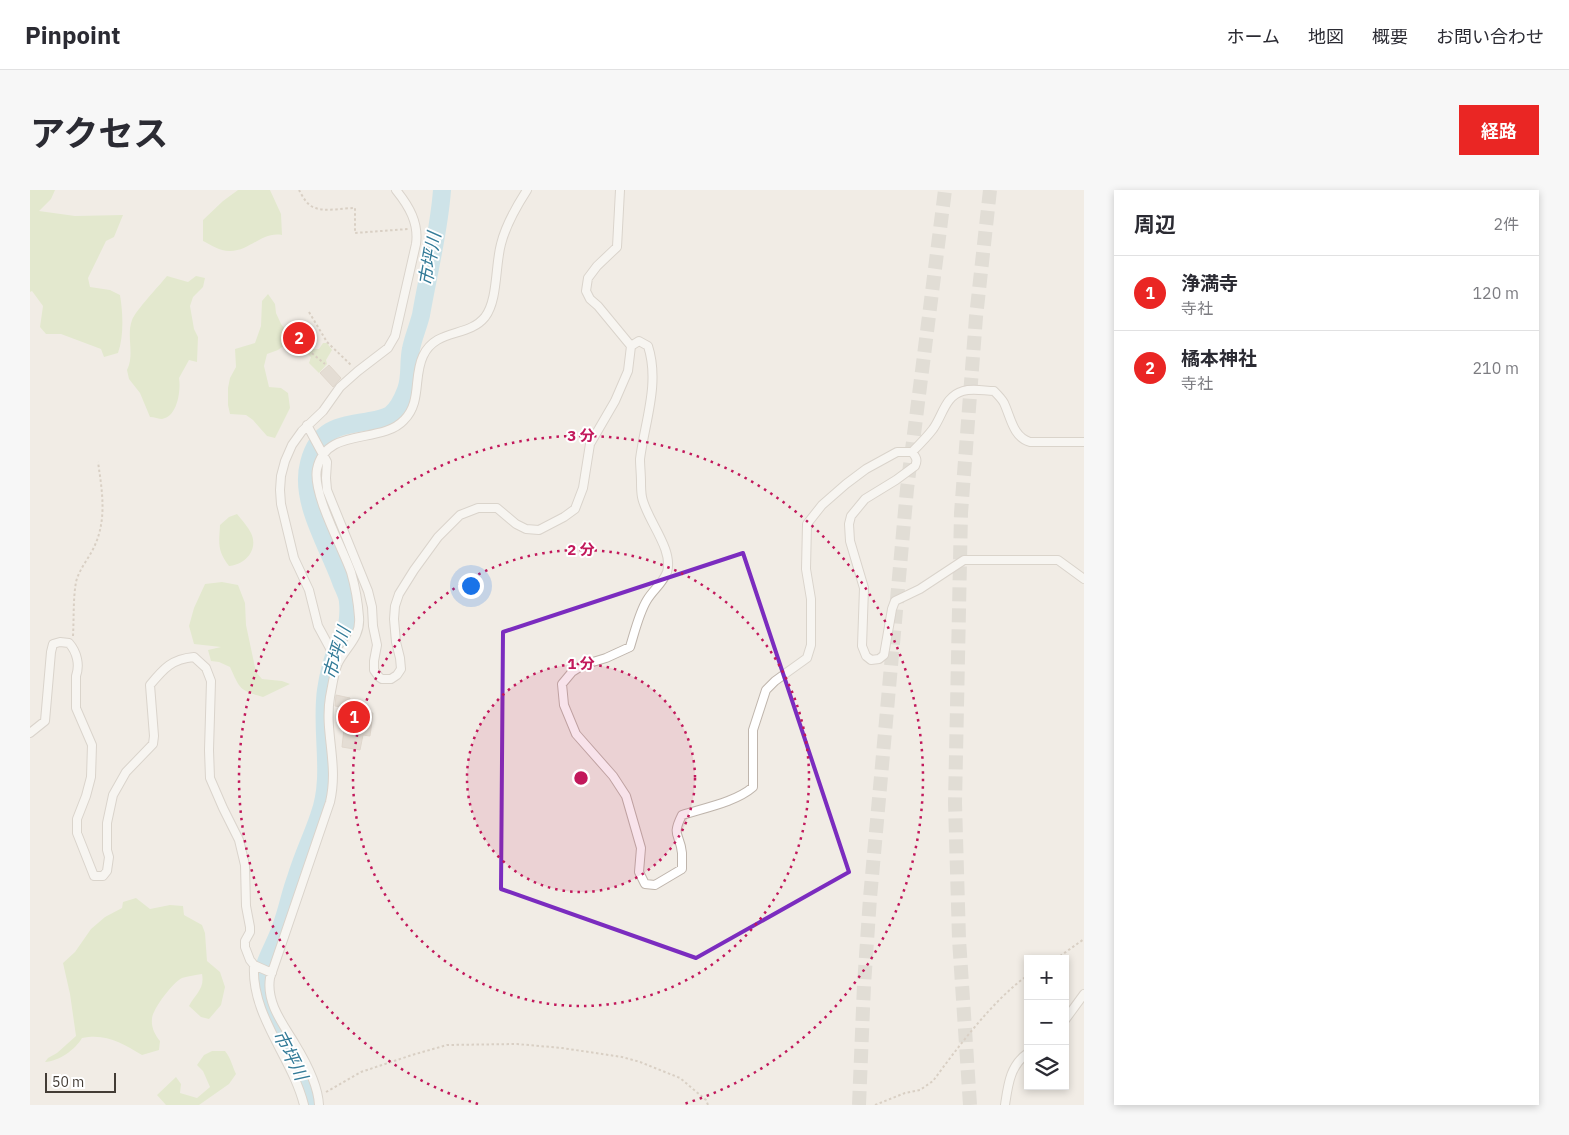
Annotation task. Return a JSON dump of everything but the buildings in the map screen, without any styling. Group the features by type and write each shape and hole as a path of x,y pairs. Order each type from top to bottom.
{"street":[{"path":"338,662 322,635 315,618 309,590 294,558 280,504 280,483 285,461 292,445 307,425 323,411 340,387 388,348 395,336 416,244 416,228 407,204 396,190"},
{"path":"319,1101 304,1062 277,1014 269,989 272,973 332,792 334,769 329,705 338,662 355,640 359,628 359,616 350,571 318,487 316,472 323,455 345,439 386,431 403,422 413,408 419,366 423,354 442,337 474,327 486,316 493,299 499,253 505,230 512,214 527,190"},
{"path":"307,425 328,465 327,490 361,570 371,600 372,626 377,645 374,670 382,679 394,678 400,672 401,664 396,642 394,619 396,602 404,586 433,544 460,515 478,508 497,508 516,524 526,529 539,530 564,518 575,509 583,488 590,444 615,401 628,371 631,346 598,306 590,300 586,291 588,278 596,266 617,247 620,190"},
{"path":"631,346 639,341 648,346 652,359 652,386 640,460 642,497 665,549 668,561 667,572 657,589 647,600 630,646 606,658 583,665 572,672 562,684 564,704 576,734 613,776 626,796 641,848 639,872 645,884 655,885 682,870 682,852 676,828 682,815 735,798 747,793 753,787 753,730 766,690 775,681 807,658 811,645 811,600 806,569 807,524 822,505 866,468 897,452 912,452 934,428 941,412 950,399 966,390 994,391 1004,401 1015,430 1024,440 1030,442 1084,442"},
{"path":"912,452 916,458 917,463 915,466 865,499 851,516 849,524 850,542 864,588 862,646 866,656 871,660 879,659 884,655 892,609 896,601 920,589 964,560 1058,560 1084,579"},
{"path":"30,733 45,721 53,644 60,642 69,643 76,652 76,708 92,745 91,777 77,819 77,833 94,876 103,876 107,871 107,823 113,795 126,772 153,744 150,685 170,664 181,658 194,656 206,668 211,681 210,778 235,831 242,852 245,875 244,888 250,928 245,941 245,947 254,965 272,973"},
{"path":"254,965 256,988 266,1019 295,1077 304,1105"},
{"path":"1069,1015 1084,994"},
{"path":"266,1019 277,1014"},
{"path":"1005,1105 1010,1074 1019,1059 1024,1056"}],"path":[{"path":"299,190 306,201 312,206 325,209 354,208 355,233 416,228"},
{"path":"309,312 328,342 358,371"},
{"path":"308,350 325,364"},
{"path":"72,646 76,581 101,530 102,499 98,462"},
{"path":"1062,955 1084,939"},
{"path":"875,1105 904,1093 920,1090 933,1082 994,1006 1024,978"},
{"path":"319,1101 337,1085 362,1072 412,1055 447,1045 517,1044 562,1048 640,1062 680,1078 706,1100 708,1105"}],"highlighted area":[{"path":"743,553 849,872 696,958 501,889 503,632"}],"green space":[{"path":"30,190 55,190 51,199 39,211 75,216 123,215 114,237 106,241 88,278 90,287 110,290 120,295 122,324 118,353 104,357 101,349 61,334 46,334 40,327 43,306 32,291 30,292"},
{"path":"238,190 270,190 281,214 282,235 268,236 243,248 229,251 219,249 203,241 203,220"},
{"path":"167,276 188,282 196,276 205,278 203,287 193,297 190,306 194,329 198,337 197,362 189,360 179,378 179,395 175,408 172,413 162,419 150,417 140,393 129,379 127,370 130,358 130,326 132,320"},
{"path":"268,294 275,304 276,313 281,324 287,331 285,345 267,354 264,366 269,387 281,388 288,393 290,408 275,438 267,436 246,415 230,414 228,405 230,378 236,367 235,349 255,343 261,326 262,301"},
{"path":"323,343 327,343 332,350 326,360 327,364 319,373 309,363 311,357 304,351 306,347 319,349"},
{"path":"237,514 251,533 253,545 252,551 245,560 229,566 222,556 220,547 220,525 229,517"},
{"path":"222,582 238,585 245,603 246,625 256,672 262,679 282,681 290,684 263,697 249,692 241,688 230,667 211,661 208,650 221,647 194,644 189,626 194,608 205,584"},
{"path":"136,898 150,909 170,905 183,906 184,915 202,925 205,933 207,961 220,972 225,987 221,1005 209,1019 201,1017 189,1006 201,988 202,974 182,978 169,990 153,1015 153,1028 160,1041 159,1050 142,1055 114,1040 91,1037 82,1038 66,1054 45,1062 76,1036 63,963 75,952 91,929 105,917 122,908 123,902"},
{"path":"212,1051 225,1051 229,1056 236,1074 229,1084 199,1105 166,1105 157,1095 176,1077 181,1084 180,1093 197,1098 210,1087 203,1071 197,1065 204,1055"}],"waterway":[{"name":"市坪川","path":"312,1105 309,1089 302,1074 269,1015 264,1000 262,984 266,962 281,927 298,870 323,801 326,785 324,722 326,690 333,660 345,633 348,618 347,596 316,522 311,507 307,477 313,451 324,436 339,427 388,416 400,404 406,390 411,349 421,315 433,253 442,190"}],"tunnel":[{"path":"859,1105 870,898 907,489 945,190"},
{"path":"970,1105 959,939 955,803 961,513 976,317 990,190"}],"place":[{"name":"橘本神社","path":"299,338"},
{"name":"浄満寺","path":"354,717"}]}
